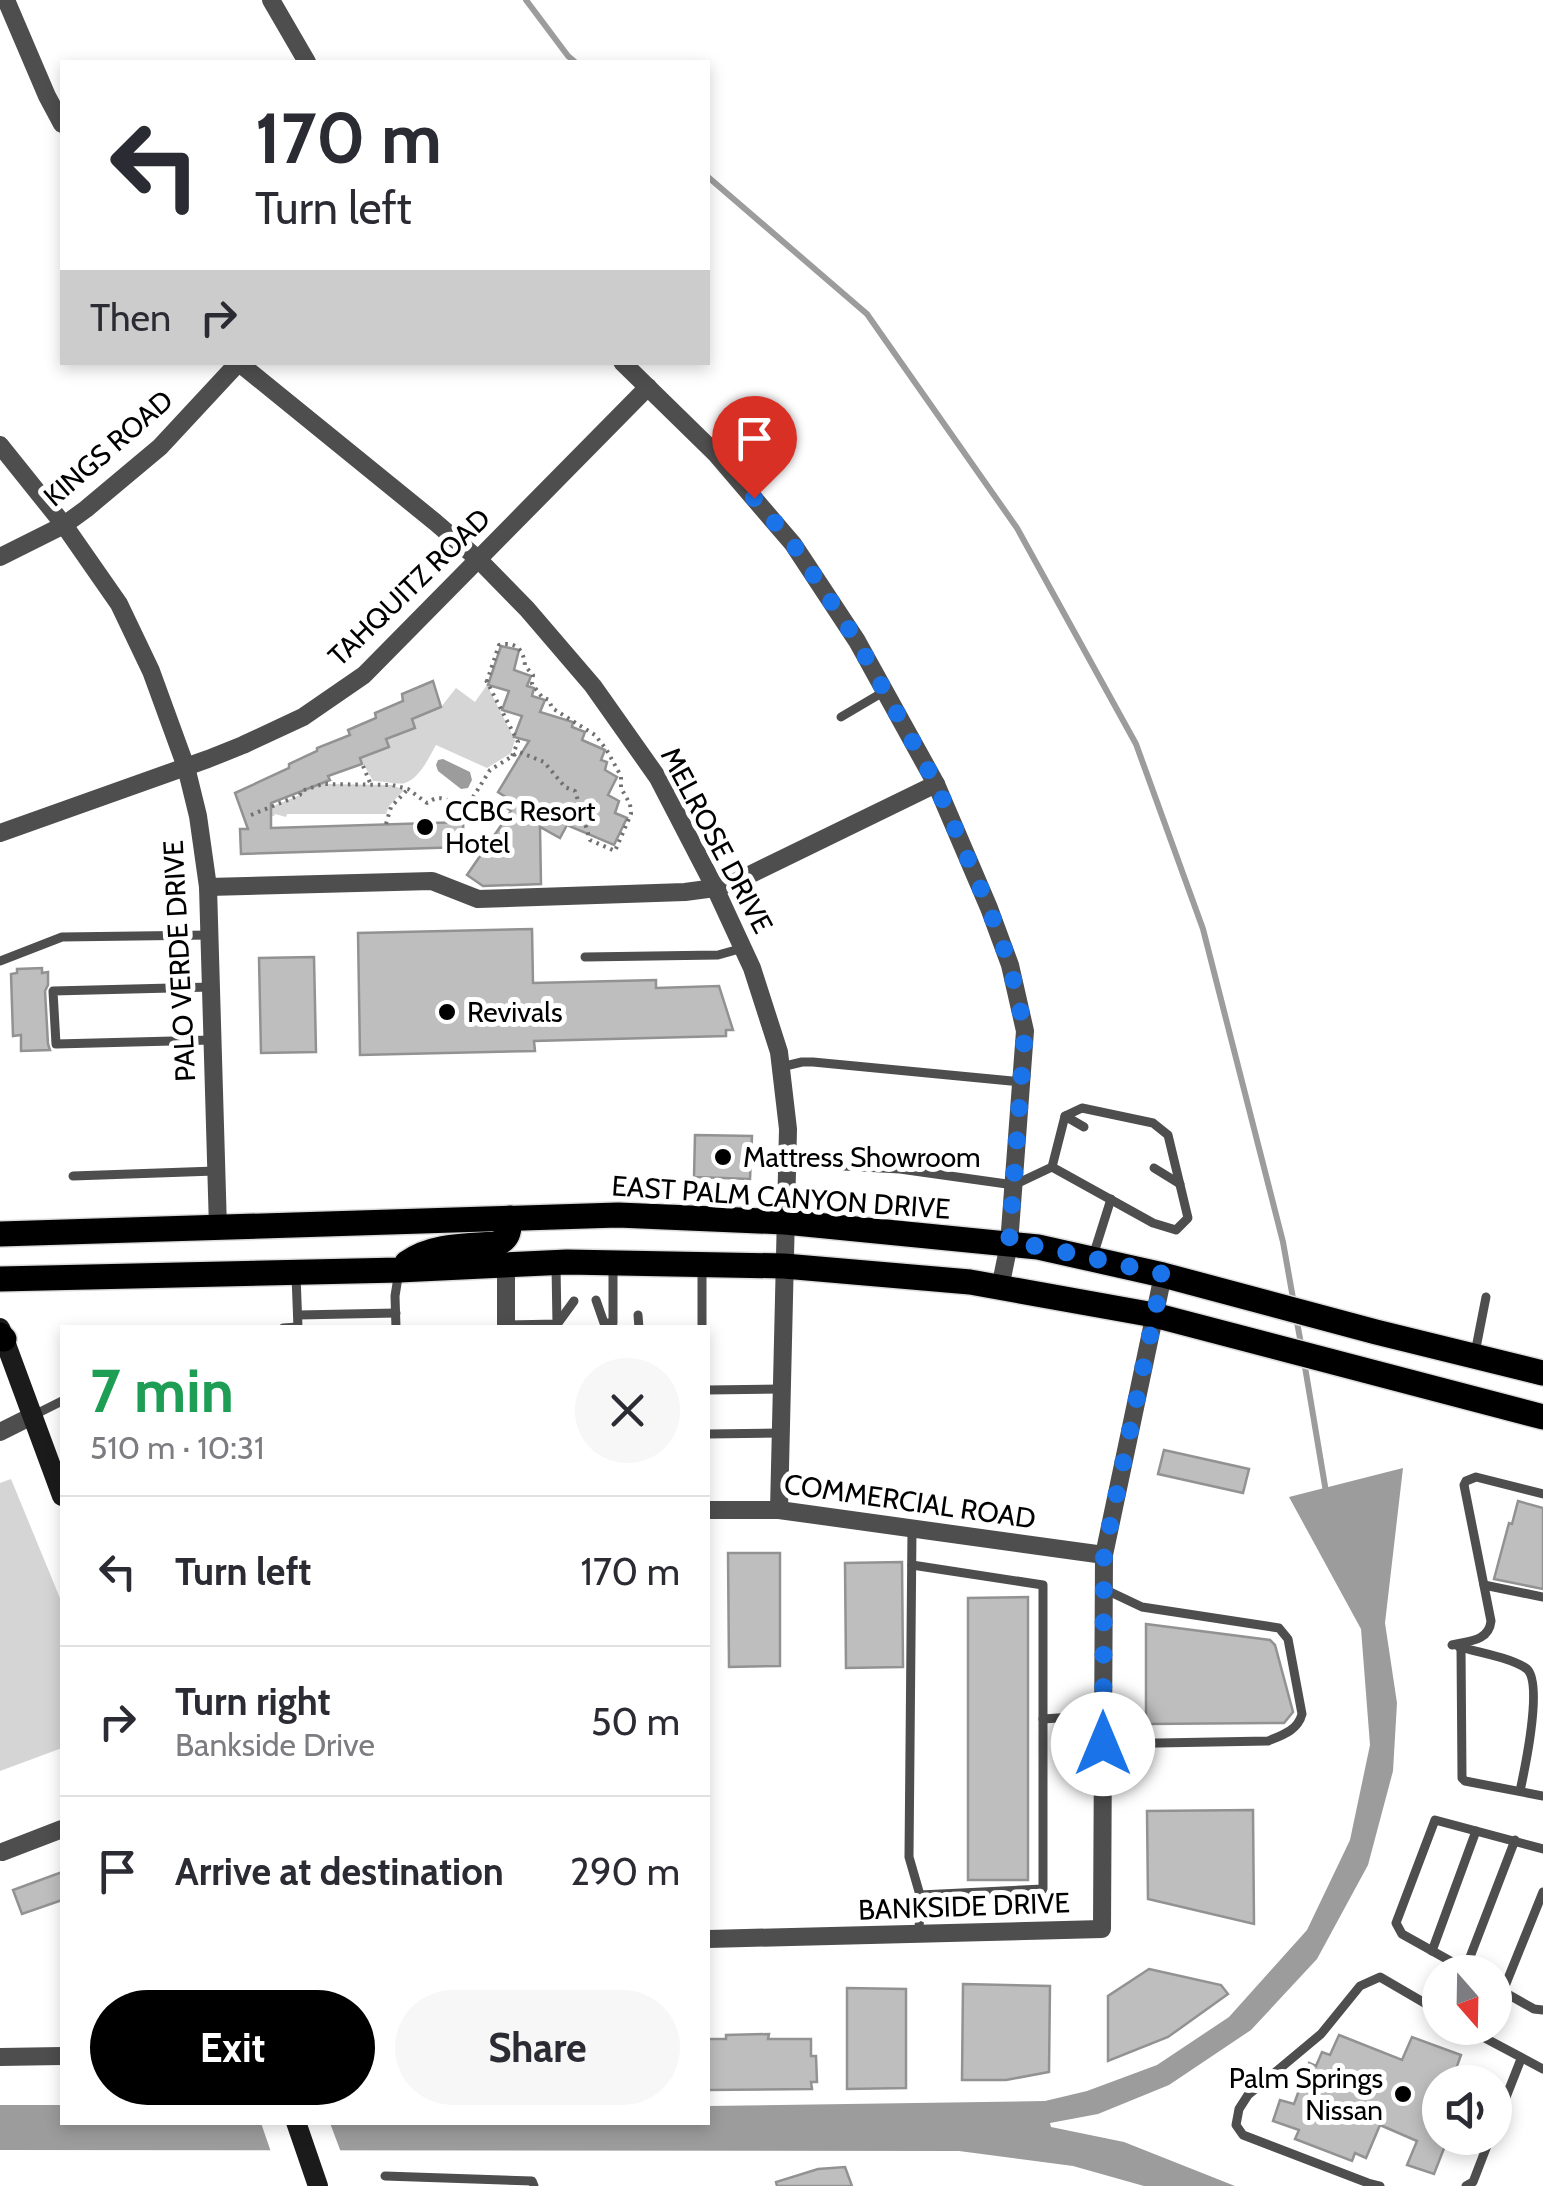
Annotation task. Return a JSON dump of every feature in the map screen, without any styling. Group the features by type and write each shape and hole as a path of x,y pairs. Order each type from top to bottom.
{"main road":[{"name":"EAST PALM CANYON DRIVE","path":"0,1234 618,1215 786,1222 1038,1246 1163,1274 1543,1373"},
{"path":"399,1270 411,1259 444,1248 504,1241 510,1218"},
{"path":"0,1280 613,1263 784,1266 970,1282 1154,1315 1543,1417"}],"street":[{"path":"271,0 306,60"},
{"path":"4,1 60,120"},
{"name":"KINGS ROAD","path":"0,557 64,525 86,509 160,447 237,365"},
{"name":"MELROSE DRIVE","path":"241,365 479,560 528,609 593,686 658,778 716,888 743,948 779,1052 788,1129 780,1510"},
{"path":"625,365 715,452 793,544 857,641 936,784 989,908 1010,965 1025,1031 1009,1244 1000,1288"},
{"name":"TAHQUITZ ROAD","path":"0,834 186,767 303,717 364,674 648,386"},
{"name":"PALO VERDE DRIVE","path":"0,446 64,525 118,604 151,671 186,767 208,886 218,1228"},
{"path":"208,886 432,880 478,899 716,888 936,784"},
{"path":"506,1266 506,1325"},
{"name":"BANKSIDE DRIVE","path":"710,1939 1102,1930 1104,1554 1163,1274"},
{"path":"2,1334 60,1491"},
{"path":"0,1432 32,1416"},
{"name":"COMMERCIAL ROAD","path":"710,1510 780,1510 1104,1554"},
{"path":"2,1852 60,1830"},
{"path":"0,2056 60,2056"},
{"path":"297,2125 317,2182"}],"lane":[{"path":"841,717 885,691"},
{"path":"0,960 62,937 210,935"},
{"path":"585,957 718,954 743,948"},
{"path":"211,987 52,990 56,1044 213,1040"},
{"path":"781,1068 814,1062 1022,1082"},
{"path":"1052,1167 1154,1223 1176,1230 1188,1218 1168,1135 1153,1124 1082,1108 1064,1116"},
{"path":"1052,1167 1064,1116"},
{"path":"1064,1116 1084,1127"},
{"path":"787,1162 900,1169 1014,1184 1052,1167"},
{"path":"1154,1168 1180,1184"},
{"path":"73,1176 216,1171"},
{"path":"1092,1259 1111,1200"},
{"path":"556,1263 562,1325"},
{"path":"596,1300 600,1322 613,1323 613,1263"},
{"path":"702,1264 702,1325"},
{"path":"396,1325 399,1270"},
{"path":"296,1272 298,1323 396,1313"},
{"path":"1475,1356 1486,1297"},
{"path":"562,1325 574,1301"},
{"path":"638,1315 638,1325"},
{"path":"563,1325 574,1316"},
{"path":"710,1390 782,1389"},
{"path":"32,1416 60,1402"},
{"path":"710,1434 781,1433"},
{"path":"1520,1791 1535,1708 1532,1674 1508,1661 1452,1644 1478,1639 1490,1628 1491,1620 1464,1484 1476,1477 1543,1494"},
{"path":"912,1528 909,1856 920,1895 920,1934"},
{"path":"912,1564 1043,1585 1043,1889 920,1895"},
{"path":"1484,1585 1543,1598"},
{"path":"1103,1744 1268,1741 1300,1723 1302,1714 1288,1639 1279,1628 1142,1607 1104,1589"},
{"path":"1461,1647 1462,1778 1465,1782 1543,1796"},
{"path":"1043,1719 1103,1716"},
{"path":"1439,1955 1402,1934 1396,1923 1436,1820 1543,1849"},
{"path":"1432,1951 1476,1831"},
{"path":"1474,1955 1515,1840"},
{"path":"1512,1960 1543,1892"},
{"path":"1380,2186 1368,2185 1243,2135 1236,2125 1239,2110 1248,2095 1321,2034 1365,1983 1380,1977 1422,2002"},
{"path":"1512,1996 1543,2010"},
{"path":"1496,2045 1543,2069"},
{"path":"1512,2080 1520,2059"},
{"path":"1466,2186 1474,2182 1484,2155"},
{"path":"384,2176 532,2182 534,2186"}],"path":[{"path":"495,817 463,819 464,810 490,770 512,756 518,752 544,762 565,787 575,791 590,840 615,850 631,814 620,776 606,749 594,735 552,708 532,684 533,675 518,646 508,643 500,645 486,680 518,742 512,756"},
{"path":"363,766 370,785"},
{"path":"251,815 323,784 408,789 426,803 441,797 464,810"},
{"path":"386,824 390,806 408,789"}],"shaded area":[{"path":"487,685 515,740 511,753 487,768 436,745 410,780 373,781 360,758 388,747 386,739 414,729 412,719 441,707 456,688 475,702"},
{"path":"438,760 470,772 468,788 461,789 438,771"},
{"path":"323,784 392,785 404,790 386,814 251,815"},
{"path":"1403,1468 1385,1623 1397,1703 1393,1771 1368,1865 1317,1959 1251,2030 1169,2085 1098,2114 1050,2123 1051,2127 1124,2142 1235,2186 1144,2186 1073,2166 959,2151 0,2150 0,2105 60,2105 60,2125 710,2125 710,2106 1045,2101 1087,2091 1157,2065 1229,2017 1307,1930 1350,1840 1370,1745 1361,1629 1289,1497"},
{"path":"11,1479 60,1598 60,1749 0,1771 0,1483"}],"pier":[{"path":"262,2125 331,2125 342,2155 272,2155"}],"building":[{"path":"501,646 519,650 514,670 531,676 527,686 534,688 532,696 545,700 540,712 573,722 572,727 585,732 582,740 605,750 601,760 607,762 605,770 617,777 608,795 619,801 615,813 627,818 614,845 567,825 560,838 540,827 541,884 483,886 467,875 511,811 507,808 512,801 498,792 529,741 514,737 522,716 502,710 509,691 488,685"},
{"path":"433,681 441,707 412,719 415,728 386,739 389,747 360,758 362,764 271,803 271,828 463,822 464,847 241,854 240,829 248,829 235,793 289,768 289,764 317,748 350,735 348,730 403,701 402,694"},
{"name":"Revivals","path":"532,929 533,983 656,980 656,988 719,986 733,1030 726,1030 726,1036 534,1041 535,1051 360,1055 358,933"},
{"path":"314,957 316,1052 261,1053 259,958"},
{"path":"42,968 42,973 48,972 45,991 50,1050 21,1051 21,1035 13,1036 11,974 17,973 17,969"},
{"name":"Mattress Showroom","path":"695,1135 752,1136 750,1179 694,1177"},
{"path":"1164,1450 1249,1469 1243,1493 1158,1474"},
{"path":"1518,1501 1543,1508 1543,1589 1494,1579"},
{"path":"728,1553 780,1553 780,1666 729,1667"},
{"path":"902,1562 903,1667 846,1668 845,1563"},
{"path":"1028,1597 1028,1880 968,1880 968,1598"},
{"path":"1146,1624 1270,1640 1275,1645 1293,1712 1284,1723 1146,1724"},
{"path":"1253,1810 1254,1924 1148,1899 1147,1811"},
{"path":"60,1873 60,1901 22,1914 13,1890"},
{"path":"1149,1969 1221,1985 1228,1994 1168,2037 1108,2061 1108,1996"},
{"path":"963,1984 1050,1986 1049,2072 1006,2080 962,2080"},
{"path":"847,1988 906,1989 906,2088 847,2089"},
{"path":"769,2034 768,2039 811,2039 817,2082 811,2082 812,2089 710,2090 710,2039 726,2039 726,2035"},
{"path":"1339,2035 1402,2060 1412,2037 1422,2041 1422,2045 1461,2055 1457,2065 1422,2065 1422,2155 1441,2155 1434,2174 1407,2165 1417,2141 1380,2125 1366,2158 1355,2153 1352,2161 1295,2139 1299,2130 1273,2121 1280,2100 1294,2104 1309,2063 1316,2066 1322,2052 1330,2055"},
{"path":"845,2167 852,2186 777,2186 776,2182 818,2169"}],"waterway":[{"path":"526,0 573,60"},
{"path":"710,179 867,314 1017,528 1136,744 1203,929 1283,1242 1294,1304"},
{"path":"1296,1317 1302,1349"},
{"path":"1304,1361 1326,1492"}],"place":[{"name":"CCBC Resort Hotel","path":"425,827"},
{"name":"Revivals","path":"447,1012"},
{"name":"Mattress Showroom","path":"723,1157"},
{"name":"Palm Springs Nissan","path":"1403,2094"}],"route":[{"path":"754,498 793,544 857,641 936,784 1010,965 1025,1031 1009,1244 1038,1246 1163,1274 1104,1554 1103,1744"}]}
